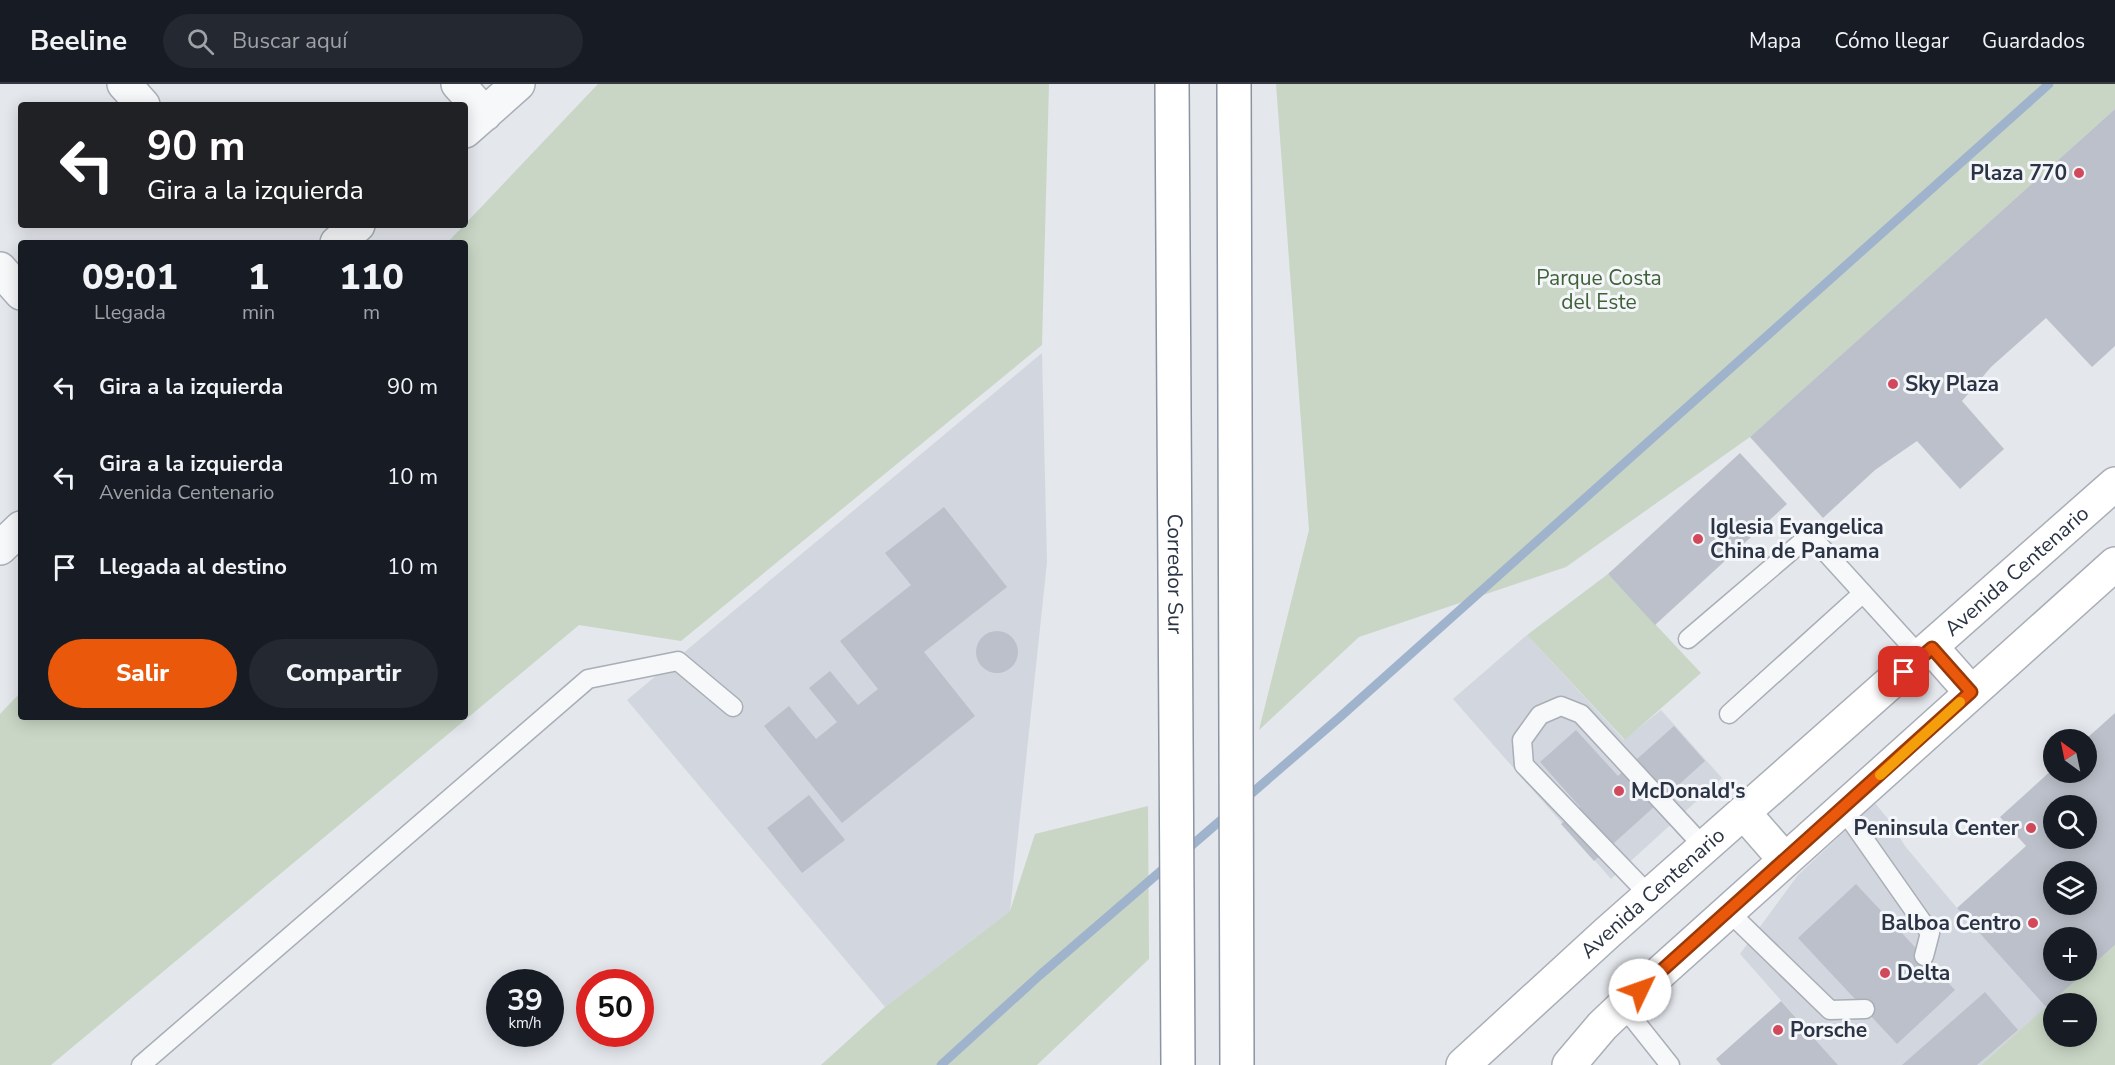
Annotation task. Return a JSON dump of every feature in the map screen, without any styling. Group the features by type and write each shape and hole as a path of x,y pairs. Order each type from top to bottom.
{"main road":[{"name":"Corredor Sur","path":"1172,84 1178,1065"},
{"path":"1234,84 1237,1065"},
{"name":"Avenida Centenario","path":"1463,1065 2115,484"},
{"path":"1569,1065 1613,1016 2115,564"},
{"path":"1926,652 1971,692"},
{"path":"1744,813 1785,860"},
{"path":"1587,1065 1613,1016"}],"street":[{"path":"124,84 140,102"},
{"path":"458,84 466,102"},
{"path":"468,106 475,122 518,84"},
{"path":"340,240 354,228"},
{"path":"0,270 18,290"},
{"path":"0,548 18,531"}],"lane":[{"path":"1688,639 1810,535 1863,592 1926,652"},
{"path":"1729,714 1863,592"},
{"path":"141,1065 588,679 678,661 733,707"},
{"path":"1650,896 1524,765 1522,740 1540,715 1561,706 1581,714 1705,848"},
{"path":"1843,809 1930,933 1924,956"},
{"path":"1728,911 1830,1010 1865,1009"},
{"path":"1613,1016 1670,1065"}],"shaded area":[{"path":"1042,353 1047,562 1010,911 885,1007 627,700"},
{"path":"1527,635 1624,740 1661,710 1722,778 1611,879 1453,699"},
{"path":"1875,803 1905,846 2043,1004 2043,1010 1981,1065 1838,1065 1740,954 1798,875"}],"green space":[{"path":"598,84 1049,84 1042,345 681,641 579,625 468,718 468,240 450,240 461,228 468,228 468,221"},
{"name":"Parque Costa del Este","path":"1276,84 2115,84 2115,109 1750,437 1566,567 1359,637 1259,730 1309,530"},
{"path":"1608,574 1701,673 1625,740 1527,635"},
{"path":"18,695 18,720 465,720 51,1065 0,1065 0,714"},
{"path":"1148,806 1149,959 1037,1065 821,1065 885,1007 1010,911 1035,834"},
{"path":"2115,945 2115,1065 1981,1065 2043,1009 2043,1047 2097,1047 2097,993 2061,993 2075,981 2097,981 2097,961"}],"building":[{"path":"2115,109 2115,346 2092,367 2046,318 1991,367 1962,401 2004,449 1960,489 1917,441 1875,470 1823,518 1750,437"},
{"name":"Iglesia Evangelica China de Panama","path":"1740,453 1787,504 1655,625 1608,574"},
{"path":"944,507 1007,587 924,652 975,716 842,823 764,726 789,706 816,739 837,722 809,688 830,671 858,705 878,689 840,641 911,585 885,553"},
{"path":"997,631 1012,637 1018,652 1012,667 997,673 982,667 976,652 982,637"},
{"path":"2115,713 2115,945 2097,961 2097,927 2043,927 2043,981 2075,981 2062,993 2043,993 2043,1004 1957,908 2026,846 2000,817 2043,778 2043,783 2097,783 2097,729"},
{"name":"McDonald's","path":"1674,726 1705,761 1594,861 1561,824 1580,807 1540,762 1576,730 1618,776"},
{"path":"809,795 845,840 802,873 767,828"},
{"name":"Delta","path":"1856,884 1955,990 1897,1044 1798,938"},
{"path":"1985,992 2018,1030 1977,1065 1902,1065"},
{"name":"Porsche","path":"1781,1001 1838,1065 1721,1065 1716,1059"}],"waterway":[{"path":"1245,799 1340,717 2049,84"},
{"path":"1184,852 1228,814"},
{"path":"941,1065 1040,975 1169,864"}],"slow traffic":[{"path":"1880,775 1960,702"}],"place":[{"name":"Plaza 770","path":"2079,173"},
{"name":"Sky Plaza","path":"1893,384"},
{"name":"Iglesia Evangelica China de Panama","path":"1698,539"},
{"name":"McDonald's","path":"1619,791"},
{"name":"Peninsula Center","path":"2031,828"},
{"name":"Balboa Centro","path":"2033,923"},
{"name":"Delta","path":"1885,973"},
{"name":"Porsche","path":"1778,1030"}],"route":[{"path":"1640,990 1971,692 1932,648 1904,672"}]}
